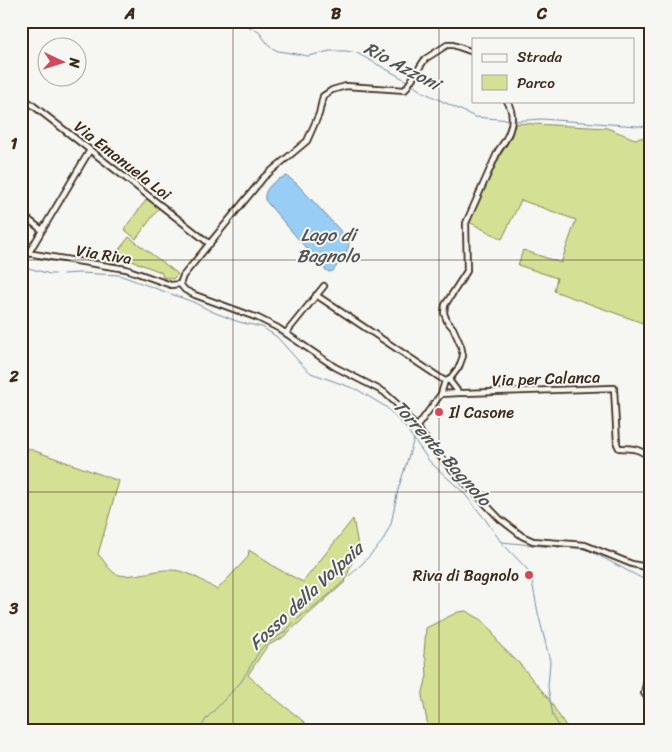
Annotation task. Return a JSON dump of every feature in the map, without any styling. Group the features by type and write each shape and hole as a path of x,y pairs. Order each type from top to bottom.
{"street":[{"path":"472,52 447,45 426,59 405,90 346,86 332,90 323,96 319,114 307,142 264,177 181,278 180,284 185,290 195,295 258,318 286,333 335,367 384,392 397,404 444,462 500,519 522,536 533,541 585,545 632,564 651,568"},
{"name":"Via Emanuela Loi","path":"21,96 210,244"},
{"path":"416,428 441,394 447,381 459,367 463,356 461,346 444,313 445,305 467,271 466,224 512,124 513,118 508,102"},
{"path":"28,254 90,150"},
{"path":"21,214 42,230"},
{"name":"Via Riva","path":"21,252 126,269 171,284 180,284"},
{"path":"286,333 324,286"},
{"path":"316,295 437,377 447,381 459,393"},
{"name":"Via per Calanca","path":"459,393 614,388 617,444 619,448 635,448 645,453 651,459"},
{"path":"441,394 459,393"},
{"path":"651,661 644,693 651,703"}],"green space":[{"path":"516,123 607,128 635,139 651,136 651,326 554,291 557,278 518,265 523,250 561,263 576,220 521,200 502,239 469,222"},
{"path":"147,199 159,208 136,239 124,229"},
{"path":"129,237 178,274 173,279 163,277 161,272 132,261 121,259 116,263 109,262"},
{"path":"21,446 119,481 98,554 113,572 118,574 131,575 161,570 181,571 217,590 248,557 249,550 278,569 303,582 353,519 358,545 345,582 282,638 267,646 248,675 314,731 21,731"},
{"path":"466,611 482,620 490,629 500,645 519,663 548,698 569,731 429,731 422,696 427,676 424,654 426,628 458,612"}],"water":[{"name":"Lago di Bagnolo","path":"287,176 297,184 349,240 346,252 333,271 329,272 323,268 265,200 268,188 279,179"}],"waterway":[{"name":"Rio Azzoni","path":"239,21 259,32 270,47 278,51 308,56 330,51 357,53 421,91 475,117 510,120"},
{"name":"Rio Azzoni","path":"514,121 541,119 651,127"},
{"name":"Torrente Bagnolo","path":"21,266 55,274"},
{"name":"Torrente Bagnolo","path":"63,274 119,275 193,302 239,322 262,327 277,337 311,373 358,390 386,407 406,428 430,462 463,492 501,542 527,569 532,581 550,661 548,687 553,716 562,731"},
{"name":"Fosso della Volpaia","path":"199,731 206,719 241,682 260,650 285,632 295,621 331,593 382,542 391,524 398,490 414,439"},
{"path":"502,542 551,547"},
{"path":"557,547 580,548 590,551 651,583"}],"place":[{"name":"Il Casone","path":"439,412"},
{"name":"Riva di Bagnolo","path":"529,575"}]}
